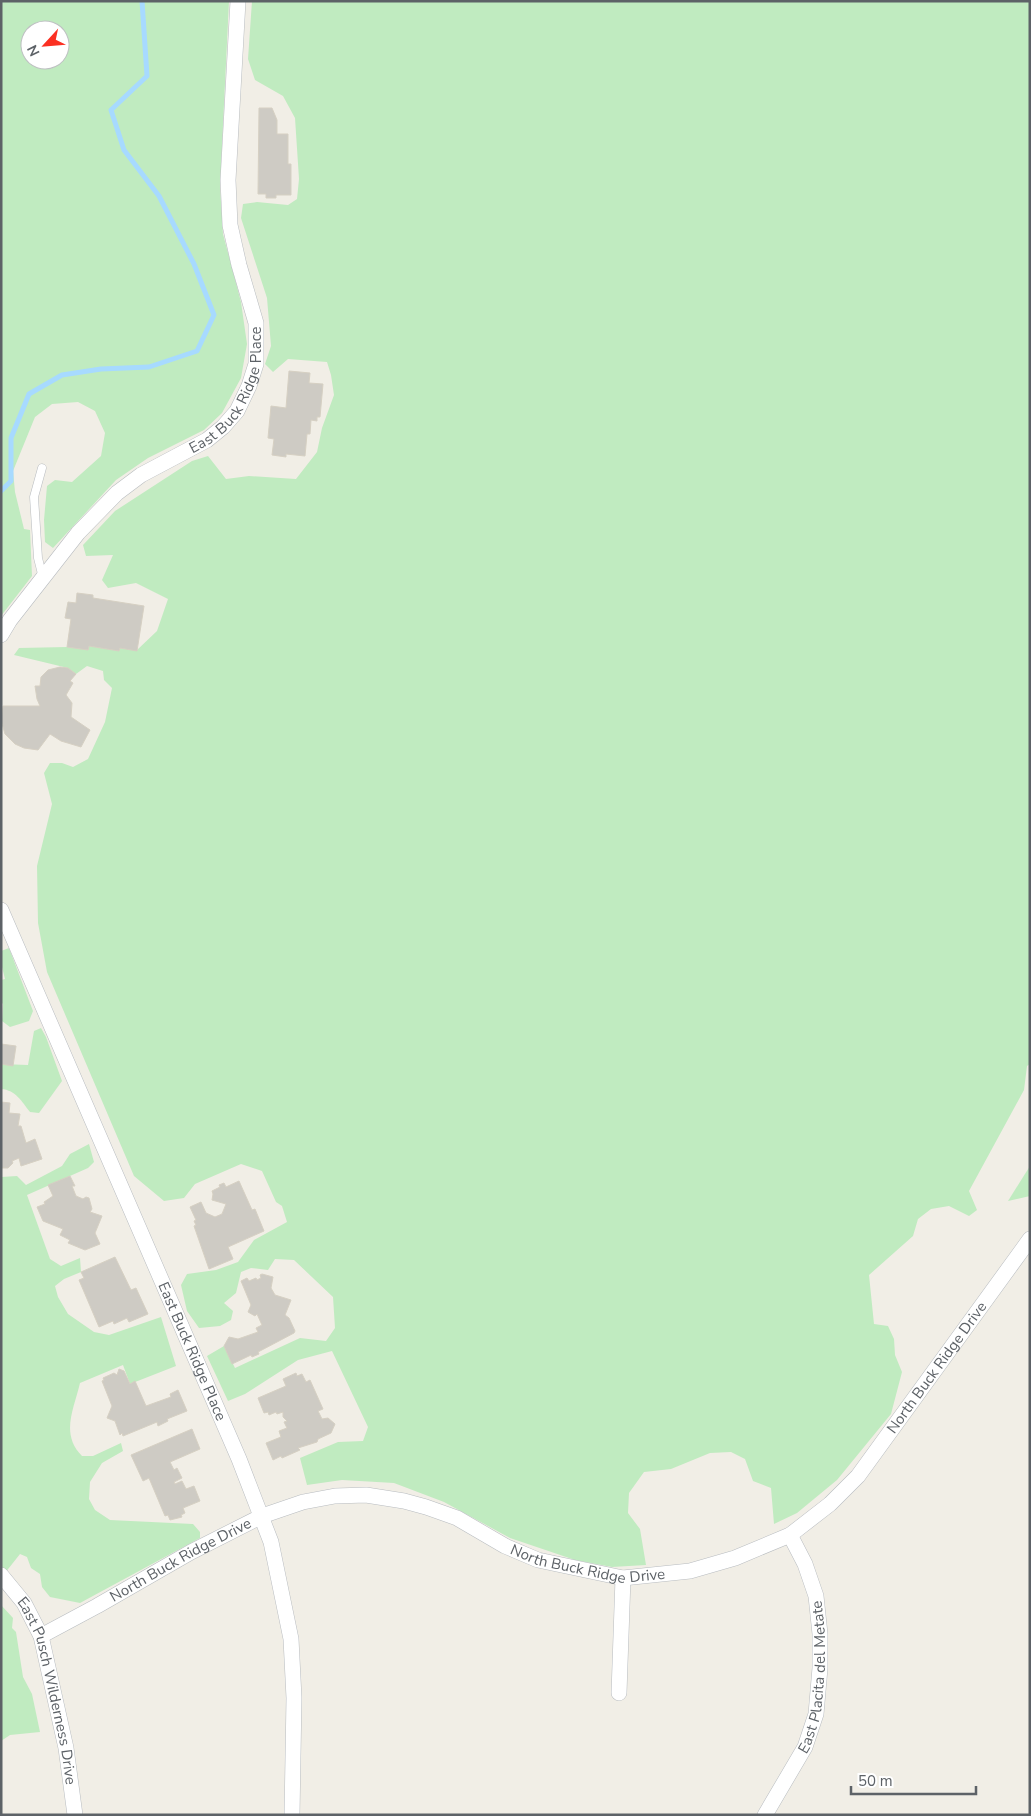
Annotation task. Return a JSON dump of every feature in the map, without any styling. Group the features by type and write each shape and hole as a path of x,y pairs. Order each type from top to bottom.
{"street":[{"name":"East Buck Ridge Place","path":"1,635 10,620 78,532 117,493 141,474 207,440 237,411 249,386 256,364 256,322 239,265 230,225 228,180 238,1"},
{"name":"East Buck Ridge Place","path":"1,910 76,1079 262,1516 271,1542 291,1638 294,1698 292,1815"},
{"name":"North Buck Ridge Drive","path":"40,1636 191,1552 262,1516 302,1502 335,1496 366,1495 426,1506 458,1518 505,1546 538,1560 623,1578 690,1571 735,1558 790,1535 830,1504 858,1476 1030,1239"},
{"name":"East Placita del Metate","path":"765,1815 805,1747 816,1714 820,1668 820,1634 816,1596 805,1564 790,1535"},
{"name":"East Pusch Wilderness Drive","path":"1,1575 24,1603 40,1636 66,1748 74,1815"},
{"path":"619,1693 623,1578"}],"lane":[{"path":"42,468 34,497 38,558 43,578"}],"green space":[{"path":"1,1 229,1 220,187 223,234 241,302 247,344 241,378 222,413 204,430 148,458 116,480 53,548 45,542 44,520 47,486 55,480 72,482 101,456 105,433 95,411 78,402 52,404 35,417 13,471 15,492 24,529 30,530 32,576 1,616"},
{"path":"252,1 1030,1 1030,1064 1027,1066 1024,1090 969,1191 977,1210 969,1216 949,1206 931,1209 918,1219 913,1236 869,1275 874,1324 888,1326 894,1339 895,1355 902,1372 891,1414 837,1480 797,1513 774,1524 771,1488 753,1481 745,1459 731,1452 710,1453 671,1469 644,1472 629,1493 628,1513 640,1529 646,1565 612,1567 575,1560 510,1538 444,1502 394,1483 342,1480 307,1485 300,1458 338,1442 363,1441 368,1427 332,1351 298,1360 245,1394 228,1401 207,1356 224,1346 235,1368 300,1338 326,1341 335,1328 333,1297 294,1260 275,1259 268,1270 251,1268 241,1272 236,1293 224,1303 233,1311 231,1320 220,1326 199,1328 187,1311 181,1285 187,1274 216,1270 238,1262 254,1240 287,1222 282,1206 276,1202 262,1171 241,1164 195,1184 184,1198 164,1201 134,1176 47,972 38,923 37,866 52,804 44,773 50,763 62,763 73,767 88,759 105,722 112,688 104,680 103,671 87,666 76,674 68,668 14,655 19,648 67,647 88,650 89,646 119,651 120,648 137,650 157,631 168,599 136,583 108,588 102,580 113,555 86,556 83,545 115,511 192,461 208,456 226,479 249,476 296,479 317,452 322,428 334,395 327,362 288,359 273,372 265,364 271,346 267,298 241,218 243,204 257,202 288,205 297,199 299,179 295,118 283,96 255,80 248,59"},
{"path":"9,948 33,1011 29,1021 10,1027 2,1021 3,1004 1,1002 1,980 5,979 1,963 1,951"},
{"path":"41,1028 62,1081 39,1113 30,1112 15,1094 1,1089 1,1064 28,1065 34,1031"},
{"path":"89,1144 94,1162 88,1168 27,1195 50,1259 61,1266 80,1258 81,1272 64,1279 55,1286 58,1297 68,1314 94,1332 109,1335 161,1317 176,1366 130,1384 123,1365 80,1383 70,1421 72,1439 75,1448 82,1456 93,1456 121,1443 123,1451 102,1463 90,1482 89,1499 95,1510 110,1520 193,1524 200,1532 200,1538 80,1603 50,1597 42,1587 40,1574 31,1568 27,1557 20,1554 1,1578 1,1177 17,1176 26,1185 62,1166 70,1154"},
{"path":"1030,1166 1030,1196 1008,1201"},
{"path":"1,1605 13,1618 12,1628 16,1632 23,1677 32,1694 40,1732 10,1735 1,1741"}],"building":[{"path":"259,108 272,108 277,120 277,134 288,134 288,164 291,164 291,195 276,195 276,198 266,198 266,194 258,194"},
{"path":"289,371 310,373 309,383 323,384 320,417 317,417 317,421 311,420 310,434 307,434 305,456 286,454 286,457 272,455 274,439 268,438 271,406 286,408"},
{"path":"77,593 93,595 93,598 144,606 137,651 120,648 119,651 89,646 88,650 67,647 71,619 65,618 68,602 76,603"},
{"path":"60,667 68,668 76,674 70,681 73,683 66,695 72,703 71,717 90,730 81,747 61,741 50,734 38,750 24,748 15,744 5,734 1,720 3,706 40,706 35,686 40,686 41,677 48,670"},
{"path":"1,1044 16,1046 13,1066 1,1064"},
{"path":"1,1102 10,1103 9,1113 20,1114 18,1126 21,1126 26,1143 35,1139 42,1159 21,1166 19,1158 12,1161 13,1163 8,1168 1,1168"},
{"path":"70,1176 75,1186 72,1186 76,1196 83,1199 89,1198 92,1209 90,1212 102,1216 95,1233 100,1244 85,1250 68,1243 70,1240 60,1235 63,1229 43,1221 37,1207 45,1204 44,1202 53,1196 48,1185"},
{"path":"239,1181 252,1210 255,1209 264,1231 228,1247 233,1259 209,1269 194,1226 196,1225 194,1221 196,1220 190,1207 201,1202 206,1213 215,1217 222,1214 226,1204 212,1200 212,1191 224,1183 226,1187"},
{"path":"115,1257 131,1290 136,1288 148,1314 129,1322 127,1318 114,1324 113,1321 99,1327 79,1280 84,1278 81,1272"},
{"path":"260,1275 273,1277 271,1288 275,1295 291,1300 285,1315 289,1318 295,1331 258,1352 259,1354 252,1357 251,1355 232,1364 224,1346 229,1337 238,1339 258,1332 256,1328 262,1325 257,1314 255,1316 248,1312 251,1305 241,1281 247,1278 249,1281 256,1278 257,1280 261,1278"},
{"path":"119,1369 124,1371 130,1384 135,1381 146,1406 171,1397 170,1394 178,1390 187,1411 167,1419 168,1421 158,1426 157,1422 123,1436 122,1433 120,1435 115,1421 107,1418 112,1406 102,1381 104,1380 103,1378 114,1373 117,1375"},
{"path":"296,1373 297,1376 302,1374 306,1382 310,1380 323,1409 318,1411 322,1419 328,1418 335,1424 331,1433 318,1439 317,1442 298,1448 300,1450 273,1460 266,1443 281,1437 279,1431 287,1428 284,1422 287,1421 283,1417 283,1412 269,1415 268,1412 264,1413 258,1398 286,1386 283,1379"},
{"path":"192,1429 200,1449 170,1462 174,1470 177,1468 182,1478 174,1482 175,1484 182,1481 186,1489 194,1486 200,1501 183,1508 185,1513 181,1515 182,1517 170,1520 168,1515 165,1516 149,1478 143,1481 131,1455"}],"waterway":[{"path":"1,491 11,481 11,438 29,394 62,375 101,369 149,367 197,351 214,315 194,264 159,196 124,150 111,110 147,76 142,1"}]}
